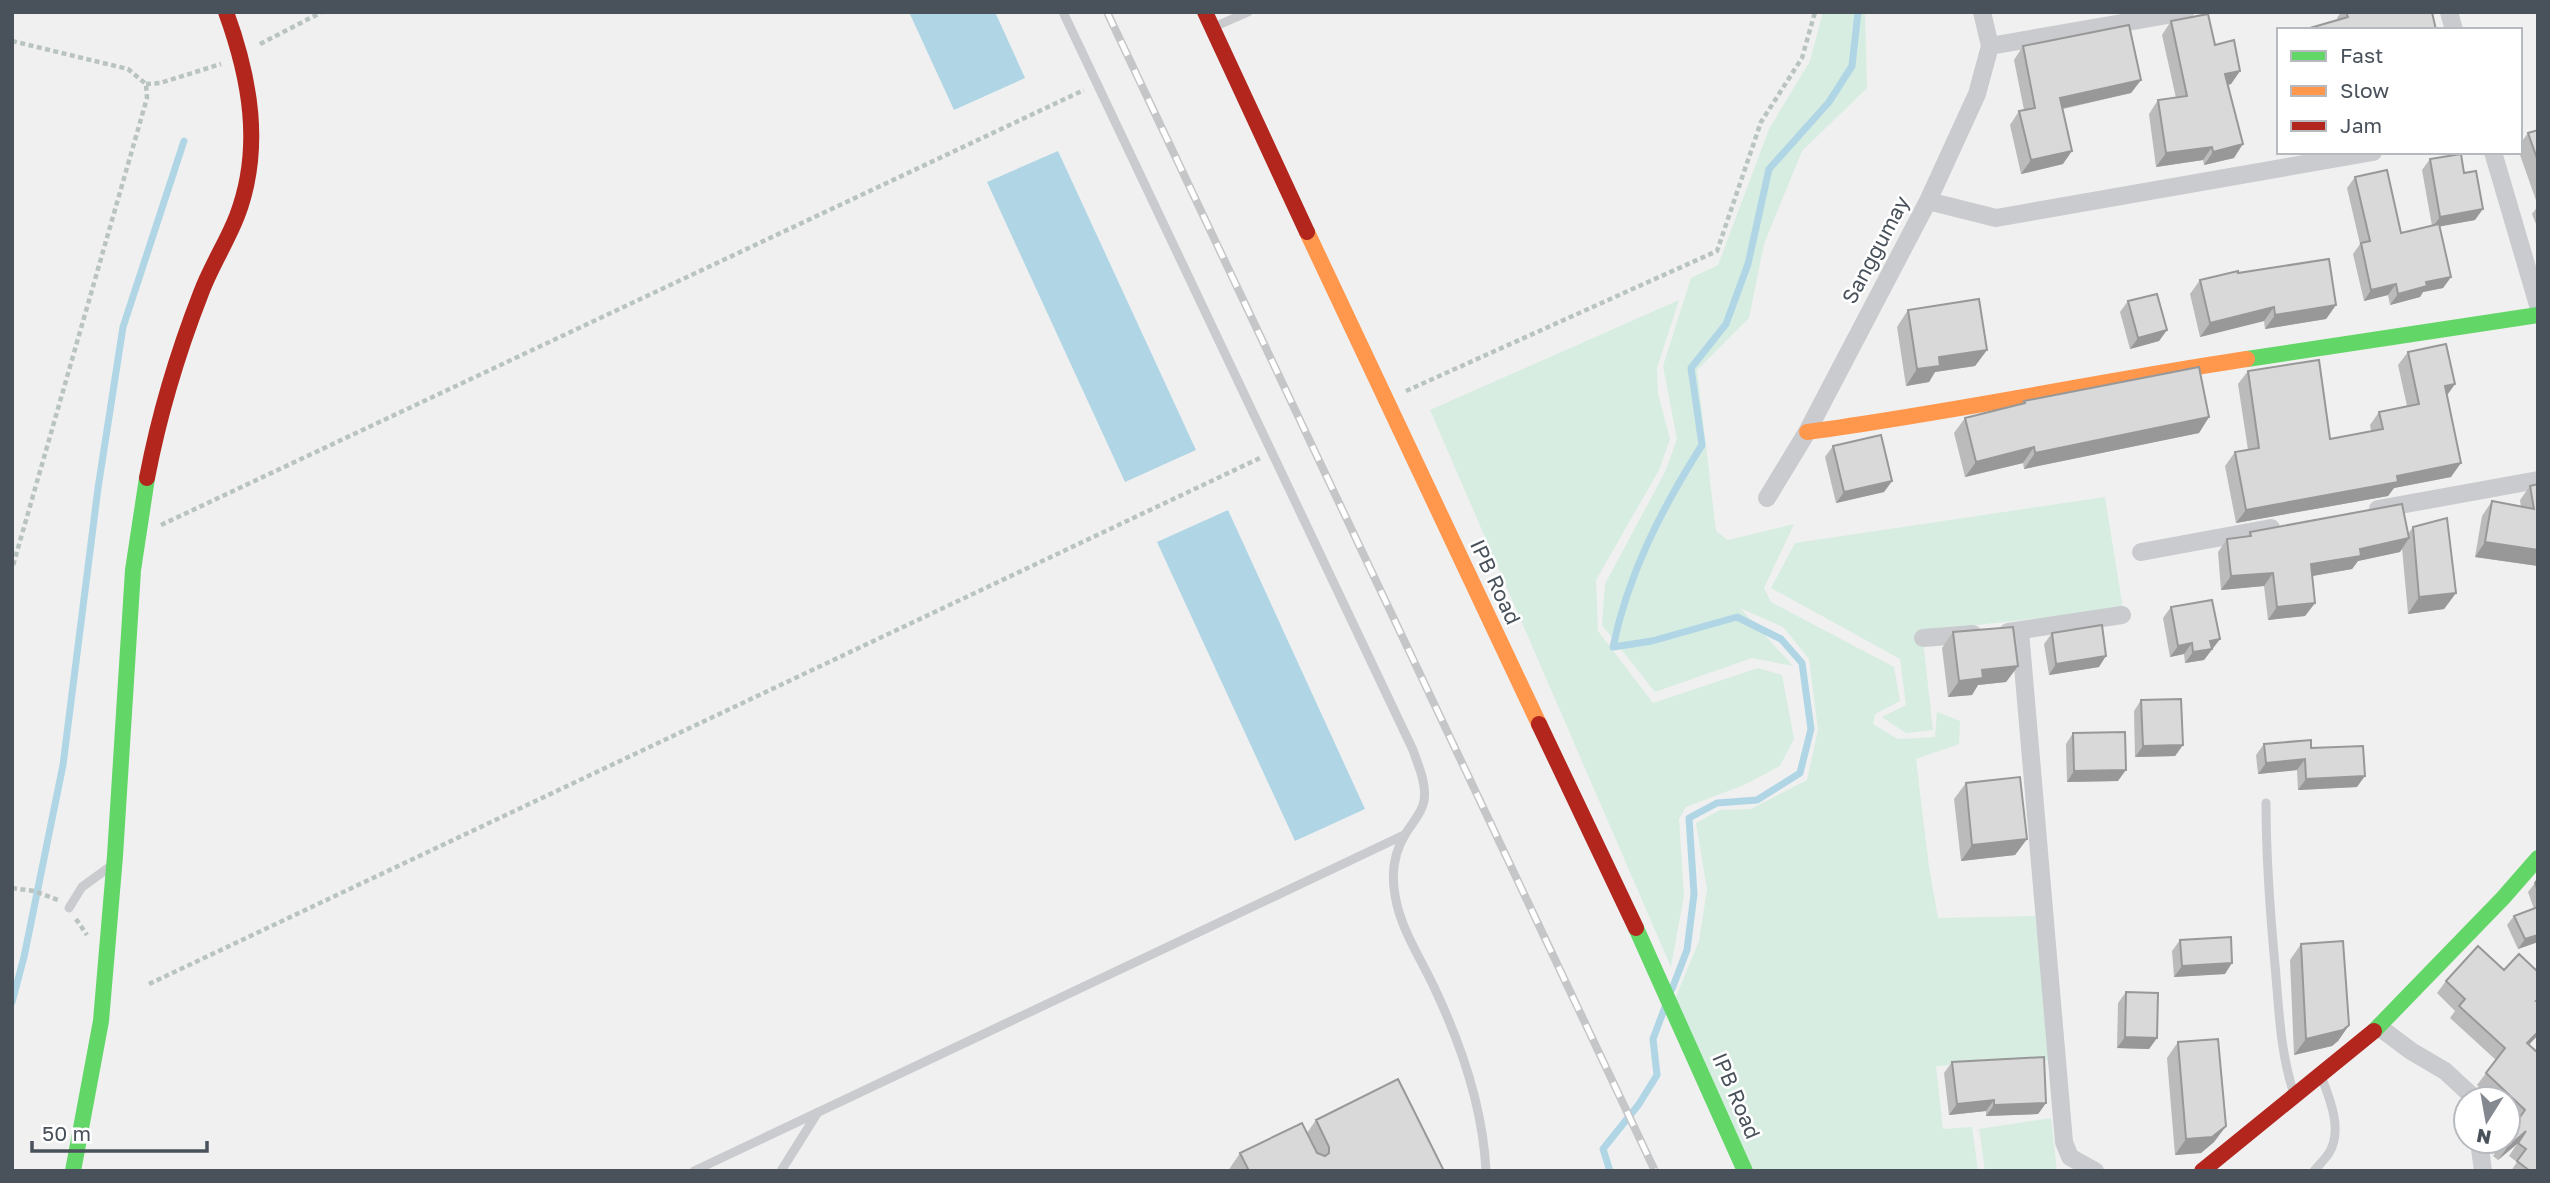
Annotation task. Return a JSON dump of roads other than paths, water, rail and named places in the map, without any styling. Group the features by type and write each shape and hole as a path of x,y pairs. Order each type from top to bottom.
{"street":[{"path":"74,1171 101,1021 115,863 137,536 155,436 174,370 208,272 239,210 249,173 252,127 250,86 242,53 226,12"},
{"name":"IPB Road","path":"1205,12 1385,401 1632,917 1745,1171"},
{"name":"Sanggumay","path":"1767,498 1807,432 1928,201 1978,94 1990,46 1982,12"},
{"path":"1990,46 2185,12"},
{"path":"1928,201 1996,218 2362,154"},
{"path":"2494,154 2538,305"},
{"path":"1807,432 1897,420 2154,373 2538,316"},
{"path":"2360,512 2538,480"},
{"path":"2141,552 2291,525"},
{"path":"1923,638 2020,631 2122,615"},
{"path":"2020,631 2064,1142 2070,1157 2095,1171"},
{"path":"2202,1171 2378,1027 2538,858"},
{"path":"2378,1027 2411,1051 2445,1070 2461,1085"}],"lane":[{"path":"1063,12 1413,750 1423,779 1424,800 1418,816 1398,847 1393,870 1395,894 1403,925 1459,1047 1477,1106 1486,1171"},
{"path":"1212,28 1248,12"},
{"path":"2266,803 2266,855 2280,1028 2284,1067 2294,1096"},
{"path":"694,1171 1405,834"},
{"path":"69,908 82,887 115,863"},
{"path":"2314,1171 2330,1152 2335,1136 2330,1100 2320,1074"},
{"path":"781,1171 819,1111"}],"water":[{"path":"909,12 995,12 1025,78 954,110"},
{"path":"1058,151 1196,450 1125,482 987,182"},
{"path":"1228,510 1365,809 1295,841 1157,542"}],"waterway":[{"path":"1672,989 1687,950 1694,894 1689,818 1717,803 1757,800 1800,773 1811,729 1802,663 1781,639 1737,617 1652,641 1613,647 1619,620 1648,542 1702,445 1691,368 1726,324 1748,264 1769,169 1829,102 1852,66 1858,12"},
{"path":"12,1002 24,957 63,765 98,488 123,327 184,141"},
{"path":"1610,1171 1603,1149 1639,1104 1657,1075 1653,1039 1665,1007"}],"railway":[{"path":"1107,12 1655,1171"}]}
